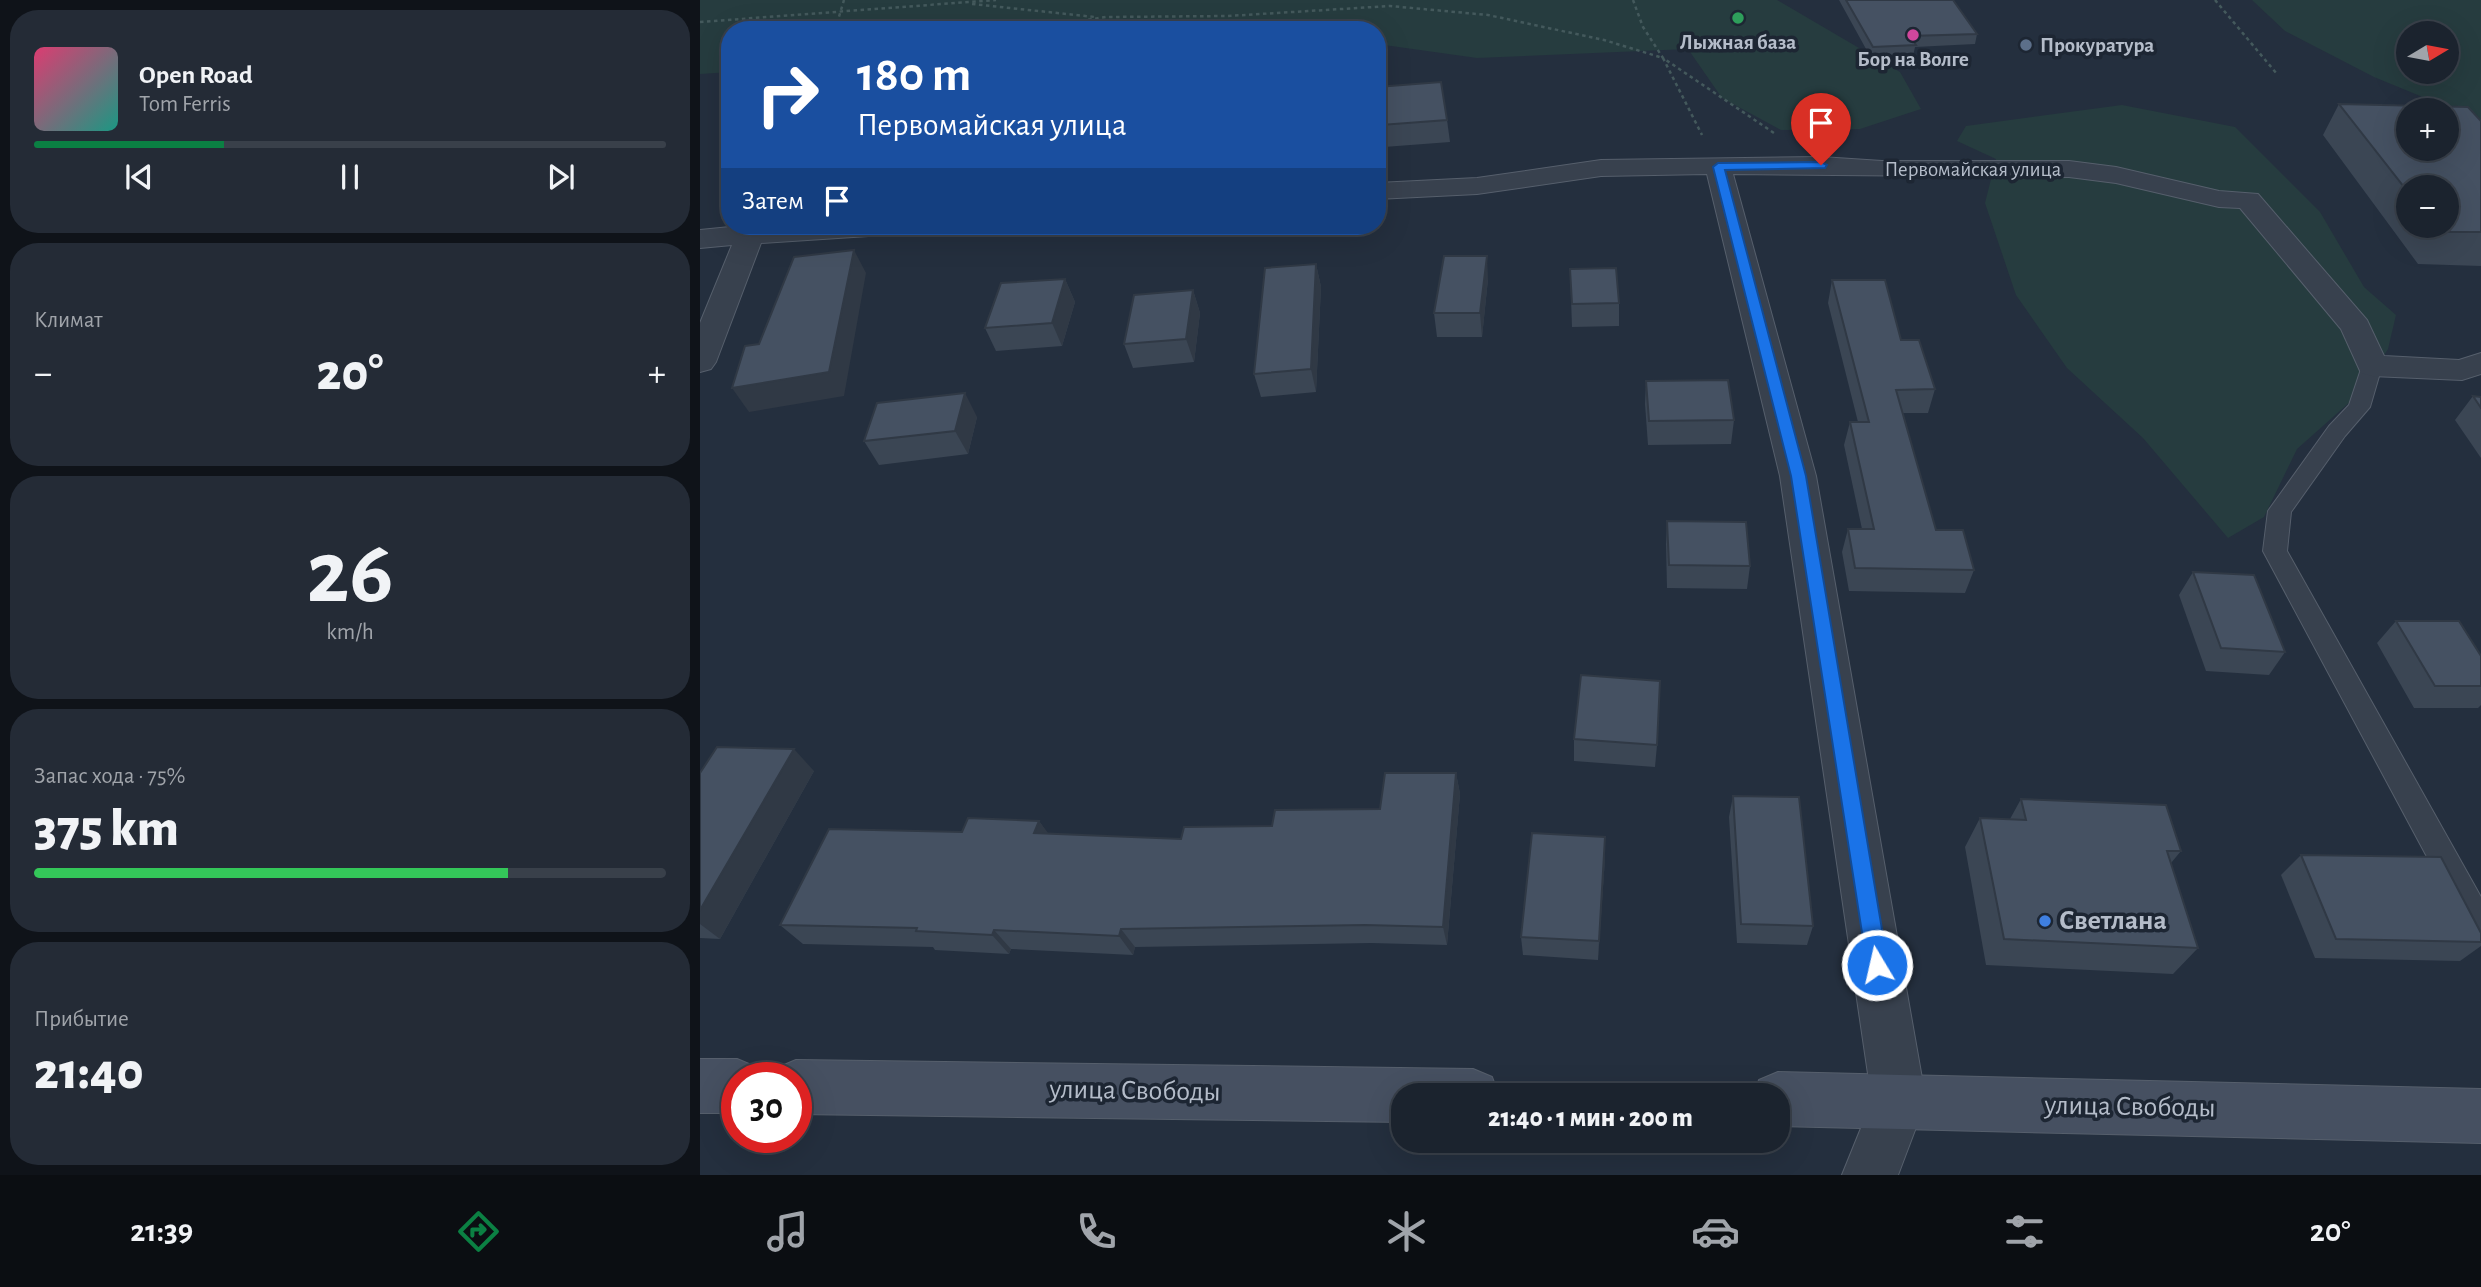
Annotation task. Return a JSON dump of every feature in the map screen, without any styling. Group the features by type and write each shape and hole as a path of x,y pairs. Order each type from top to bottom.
{"main road":[{"path":"700,1086 721,1087"},
{"name":"улица Свободы","path":"812,1087 1391,1095"},
{"name":"улица Свободы","path":"1790,1099 2481,1116"}],"street":[{"name":"Первомайская улица","path":"1386,191 1477,186 1601,168 1821,165 1882,169 2069,169 2116,175 2219,199 2248,200 2356,327 2372,366"},
{"path":"1718,167 1798,476 1899,1101 1870,1175"},
{"path":"700,239 726,235"},
{"path":"700,362 749,235"},
{"path":"2372,366 2462,370 2481,363"}],"lane":[{"path":"2372,366 2359,407 2337,431 2280,512 2275,551 2481,927"}],"path":[{"path":"837,21 844,0"},
{"path":"700,22 996,0"},
{"path":"1633,0 1643,27 1663,58 1718,167"},
{"path":"2215,0 2277,74"},
{"path":"963,3 1107,18"},
{"path":"1085,21 1390,6 1488,15 1604,40 1663,58 1821,165"}],"green space":[{"path":"700,0 1777,0 1900,72 1921,109 1860,129 1781,130 1722,98 1688,49 1477,58 1386,45 1386,21 721,21 721,73 700,74"},
{"path":"2252,0 2481,0 2481,121 2459,112 2459,98 2425,98 2374,77 2285,31"},
{"path":"2122,105 2235,127 2320,212 2364,287 2396,315 2388,349 2360,393 2297,449 2264,517 2228,538 2143,438 2067,368 2016,295 1985,203 1996,159 1957,141 1966,126"}],"building":[{"name":"Бор на Волге","path":"1846,0 1953,0 1977,34 1910,36 1916,45 1873,47"},
{"path":"1441,82 1447,120 1386,125 1386,86"},
{"path":"2339,104 2396,105 2396,161 2459,161 2459,107 2468,107 2481,121 2481,232 2459,232 2459,175 2396,177"},
{"path":"854,250 829,372 732,388 745,346 759,344 794,257"},
{"path":"1444,256 1487,256 1480,313 1434,313"},
{"path":"1316,264 1311,369 1254,374 1265,268"},
{"path":"1616,268 1619,303 1572,304 1570,269"},
{"path":"1065,279 1052,323 985,328 1001,283"},
{"path":"1832,280 1885,280 1901,340 1919,340 1935,389 1896,390 1936,530 1963,530 1974,570 1855,568 1848,529 1874,529 1850,422 1869,422"},
{"path":"1193,290 1186,339 1124,344 1134,295"},
{"path":"1728,380 1734,420 1649,421 1646,381"},
{"path":"965,393 955,431 864,441 877,403"},
{"path":"2473,396 2481,397 2481,408"},
{"path":"1667,521 1746,522 1750,566 1669,565"},
{"path":"2193,572 2254,575 2285,652 2221,648"},
{"path":"2396,621 2459,621 2481,656 2481,686 2435,686"},
{"path":"1581,675 1660,681 1657,745 1574,739"},
{"path":"717,747 794,749 700,910 700,773"},
{"path":"1385,773 1456,773 1443,927 1365,925 1121,929 1119,936 994,930 992,935 916,931 917,928 780,925 829,829 962,832 968,818 1039,821 1034,833 1181,839 1184,827 1272,826 1275,810 1380,809"},
{"path":"1733,796 1799,797 1813,926 1741,924"},
{"path":"2021,799 2166,805 2181,851 2167,851 2198,948 2004,939 1980,818 2026,820"},
{"path":"1532,833 1605,837 1599,941 1521,937"},
{"path":"2301,855 2441,857 2481,933 2481,942 2336,939"}],"place":[{"name":"Лыжная база","path":"1738,18"},
{"name":"Бор на Волге","path":"1913,35"},
{"name":"Прокуратура","path":"2026,45"},
{"name":"Светлана","path":"2045,921"}],"route":[{"path":"1821,165 1718,167 1798,476 1877,965"}]}
